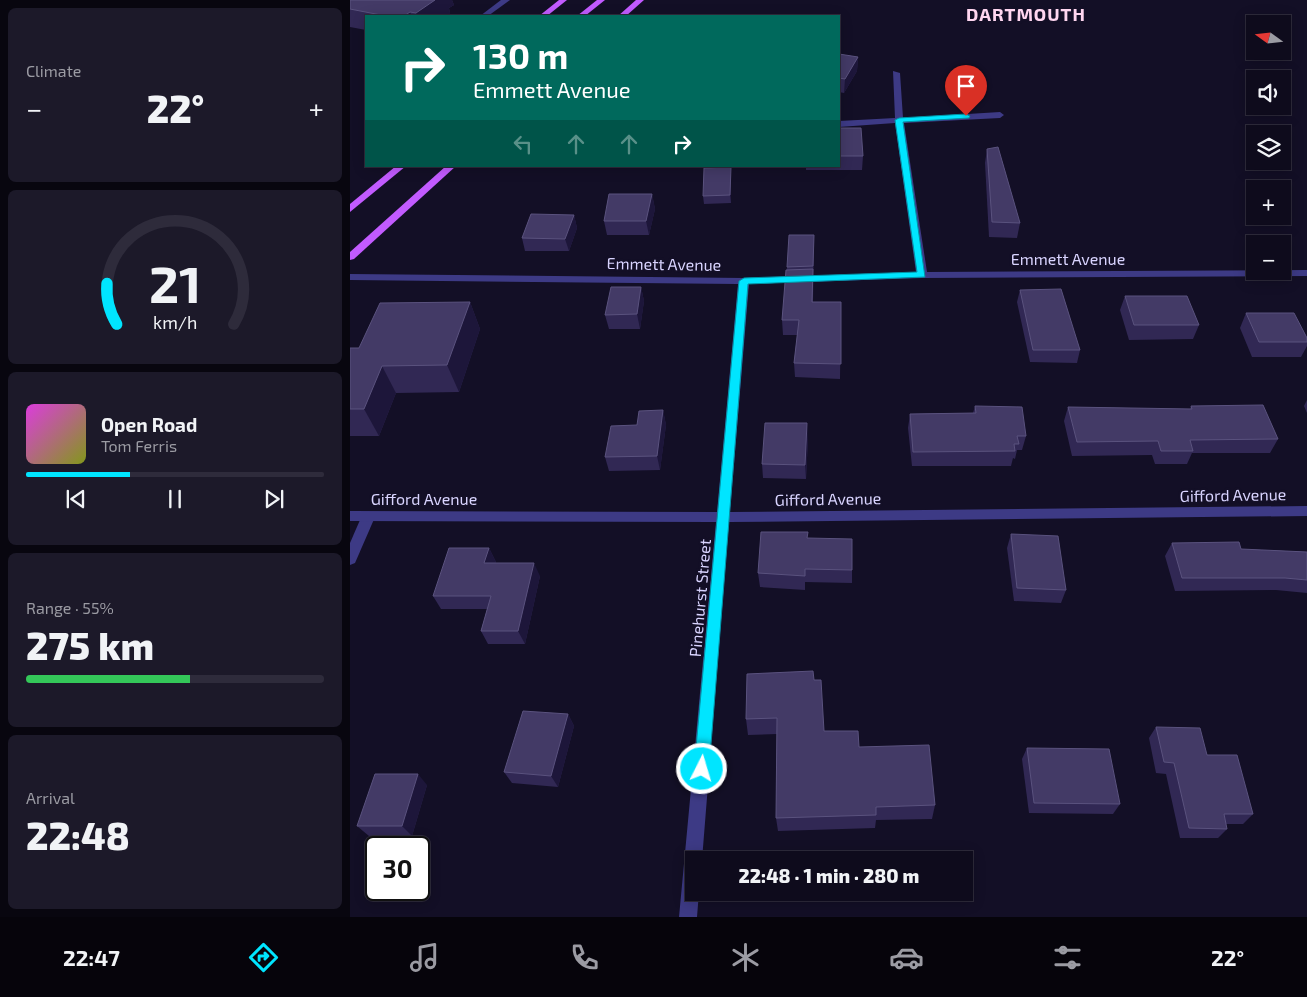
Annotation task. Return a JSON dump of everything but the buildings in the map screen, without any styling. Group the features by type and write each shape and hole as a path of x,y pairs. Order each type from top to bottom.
{"main road":[{"path":"544,15 563,0"},
{"path":"583,15 601,0"},
{"path":"623,15 640,0"},
{"path":"350,210 399,167"},
{"path":"350,257 451,167"}],"street":[{"path":"485,15 506,0"},
{"path":"896,73 899,120 922,275"},
{"path":"840,124 1000,115"},
{"name":"Emmett Avenue","path":"350,277 744,281 922,275 1307,273"},
{"name":"Pinehurst Street","path":"688,917 744,281"},
{"name":"Gifford Avenue","path":"350,516 724,517 1307,511"},
{"path":"350,559 368,516"}],"district":[{"name":"DARTMOUTH","path":"1026,15"}],"route":[{"path":"702,769 744,281 922,275 899,120 966,116"}]}
